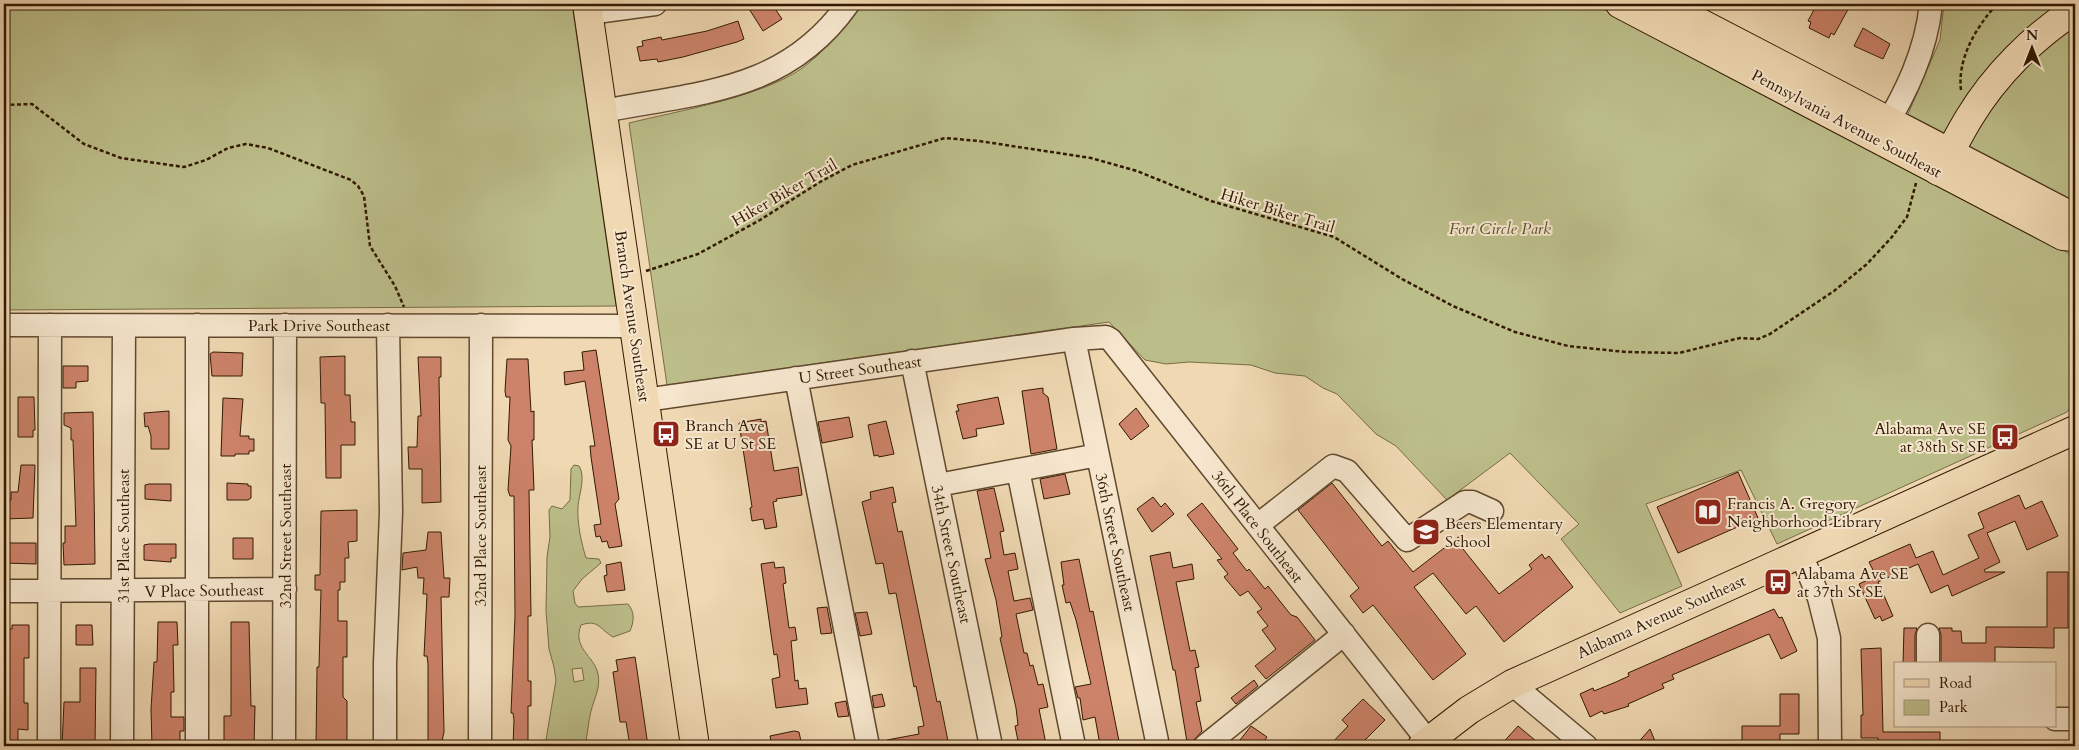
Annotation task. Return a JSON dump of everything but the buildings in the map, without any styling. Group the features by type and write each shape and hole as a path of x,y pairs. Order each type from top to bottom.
{"main road":[{"name":"Pennsylvania Avenue Southeast","path":"1620,4 1659,9 1884,130 1936,167 2063,236 2075,237"},
{"name":"Branch Avenue Southeast","path":"588,9 695,746"},
{"path":"1936,167 2005,70 2038,37 2075,10"},
{"name":"Pennsylvania Avenue Southeast","path":"1936,167 2075,218"},
{"name":"Alabama Avenue Southeast","path":"1425,743 1469,710 1512,684 2075,430"}],"street":[{"path":"588,9 655,4"},
{"path":"603,111 738,85 760,77 791,60 813,43 848,4"},
{"path":"1884,130 1920,59 1928,32 1931,4"},
{"path":"386,746 386,663 397,319"},
{"name":"Park Drive Southeast","path":"4,325 285,325 397,319 481,325 635,326"},
{"path":"49,746 50,325"},
{"path":"197,325 197,746"},
{"name":"32nd Street Southeast","path":"284,746 285,325"},
{"name":"32nd Place Southeast","path":"480,746 481,325"},
{"name":"31st Place Southeast","path":"122,746 124,326"},
{"name":"36th Place Southeast","path":"1074,339 1101,337 1111,340 1344,634 1425,743"},
{"name":"U Street Southeast","path":"645,400 1074,339"},
{"name":"36th Street Southeast","path":"1074,339 1158,746"},
{"name":"34th Street Southeast","path":"912,362 991,746"},
{"path":"796,378 868,746"},
{"path":"938,485 1098,455"},
{"path":"1258,526 1333,466 1347,471 1407,540 1465,502 1472,502 1492,511"},
{"path":"1018,470 1074,746"},
{"path":"1801,554 1819,598 1829,638 1830,746"},
{"name":"V Place Southeast","path":"4,590 285,589"},
{"path":"1205,746 1344,634"},
{"path":"1928,635 1928,662"},
{"path":"1512,684 1586,746"},
{"path":"2056,719 2075,719"}],"path":[{"path":"1963,97 1960,84 1964,60 1972,39 1986,16 1997,4"},
{"path":"4,105 32,104 84,144 121,158 184,167 206,160 228,148 246,144 268,148 351,180 358,186 364,196 370,246 396,286 397,319"},
{"name":"Hiker Biker Trail","path":"627,276 698,254 760,220 820,182 852,166 946,138 979,141 1091,158 1137,172 1211,201 1334,237 1402,279 1453,306 1515,332 1568,346 1626,352 1679,353 1740,338 1758,339 1770,334 1834,291 1867,264 1902,224 1936,167"}],"green space":[{"path":"4,4 572,4 616,306 4,310"},
{"name":"Fort Circle Park","path":"859,4 1594,4 1699,59 1719,72 2063,248 2063,250 2070,254 2075,269 2075,401 2067,412 1777,544 1741,470 1646,504 1682,586 1620,613 1561,539 1579,524 1510,453 1447,500 1396,446 1376,434 1337,394 1323,388 1305,376 1275,373 1251,365 1189,362 1166,364 1145,360 1109,322 667,385 629,123 718,102 764,88 784,79 801,69 826,47"},
{"path":"1944,4 2075,4 2075,201 1908,114 1940,40"},
{"path":"574,465 579,466 582,475 578,519 586,558 599,559 601,563 582,579 573,591 575,603 578,607 628,604 632,610 633,621 630,631 613,637 595,624 587,623 581,625 579,640 581,646 596,667 599,679 585,745 545,746 556,680 549,649 546,611 547,557 550,537 549,510 552,506 562,509 570,500 571,469","holes":["582,668 584,680 574,682 572,669"]}],"place":[{"name":"Branch Ave SE at U St SE","path":"666,434"},
{"name":"Alabama Ave SE at 38th St SE","path":"2005,437"},
{"name":"Francis A. Gregory Neighborhood Library","path":"1708,512"},
{"name":"Beers Elementary School","path":"1426,532"},
{"name":"Alabama Ave SE at 37th St SE","path":"1778,582"}]}
